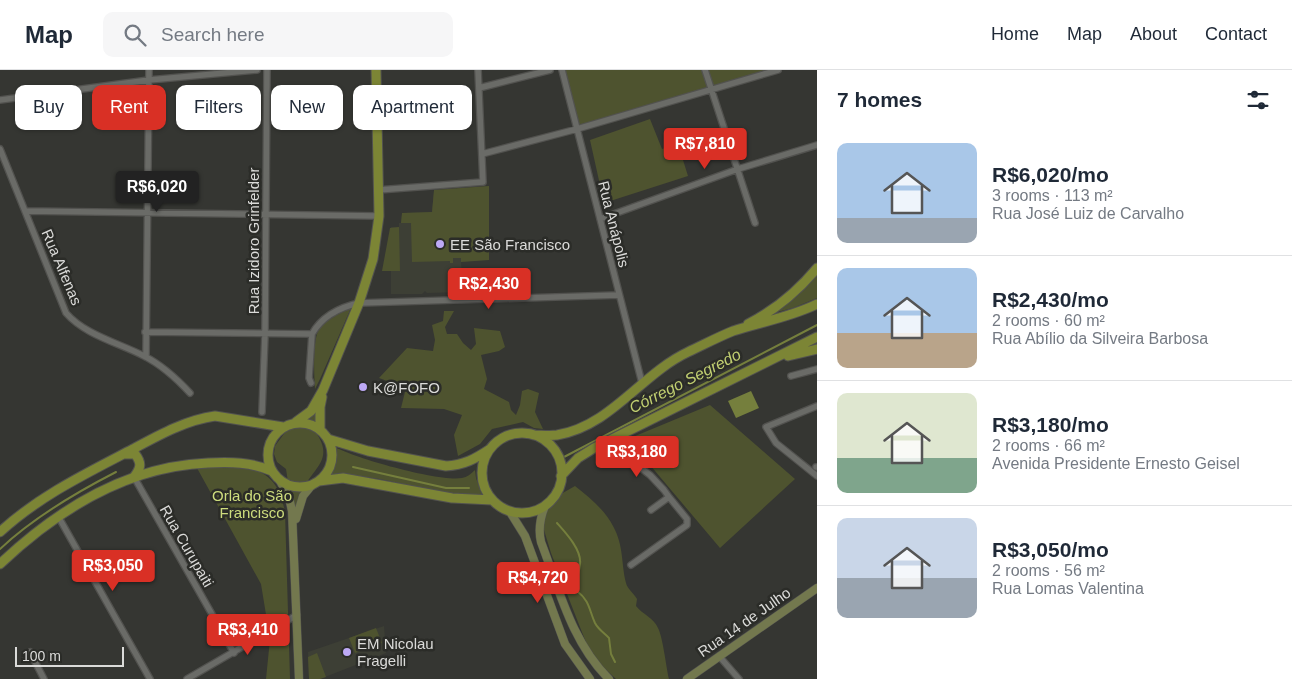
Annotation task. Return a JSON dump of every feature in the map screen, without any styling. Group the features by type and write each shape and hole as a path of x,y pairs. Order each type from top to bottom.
{"main road":[{"path":"376,70 379,216 373,258 367,282 323,390 311,411 296,422 284,426 274,435 268,446 268,459 272,471 280,481 292,486 304,487 343,478 452,498 492,500"},
{"path":"328,438 368,451 446,466 460,465 475,459 505,436 514,434 556,435 574,430 612,410 642,383 687,352 732,332 784,302 817,268"},
{"path":"732,332 765,323 817,304"},
{"path":"561,476 578,458 817,337"},
{"path":"762,364 799,352 817,349"},
{"path":"320,429 320,407 323,390"},
{"path":"0,532 66,484 169,430 204,418 229,417 256,423 284,426"},
{"path":"296,422 308,423 320,429 328,438 332,451 332,463 326,475 315,483"},
{"path":"490,449 482,466 483,484 492,500 510,512 522,514 534,512 545,506 555,496 561,484 562,468 557,454 547,442 534,435"},
{"path":"121,455 132,453 139,459 140,469 134,477"},
{"path":"0,564 41,528 58,516 95,494 160,468 195,463 235,462 260,466 272,471"}],"street":[{"path":"146,357 149,70"},
{"path":"0,100 149,80 257,70"},
{"name":"Rua Izidoro Grinfelder","path":"262,412 265,334 264,215 267,70"},
{"path":"378,190 483,182 478,70"},
{"path":"479,88 550,70"},
{"name":"Rua Anápolis","path":"562,70 642,383"},
{"path":"705,70 755,223"},
{"path":"482,154 577,129 778,70"},
{"path":"600,219 738,169 817,145"},
{"name":"Rua Alfenas","path":"0,149 66,313 72,321 146,357 170,374 190,393"},
{"path":"25,211 379,216"},
{"path":"311,383 309,378 312,334 316,327 325,319 344,306 359,303 619,295"},
{"path":"146,332 312,334"},
{"path":"791,376 817,369"},
{"path":"817,406 766,427 776,443 817,476"},
{"path":"615,438 632,461 650,475 687,519 687,525 631,565"},
{"name":"Rua Curupaiti","path":"134,477 234,653"},
{"path":"280,481 289,497 292,511 298,615 299,679"},
{"path":"294,533 298,510 303,496 315,483"},
{"path":"651,510 669,498"},
{"path":"545,506 540,518 539,534 541,542 580,641 591,658 609,679"},
{"path":"510,512 527,541 565,644 590,679"},
{"path":"58,516 150,679"},
{"name":"Rua 14 de Julho","path":"687,679 817,588"},
{"path":"188,679 298,615"},
{"path":"30,652 44,679"},
{"path":"719,656 739,679"}],"shaded area":[{"name":"EE São Francisco","path":"489,186 489,260 461,261 463,292 427,293 425,291 422,294 391,294 391,227 399,227 402,213 432,212 434,190"},
{"path":"751,391 759,408 736,418 728,401"},
{"name":"EM Nicolau Fragelli","path":"384,626 386,653 320,679 309,679 308,652"}],"green space":[{"path":"562,70 777,70 577,129"},
{"path":"650,119 662,149 678,144 688,176 604,203 590,140"},
{"name":"EE São Francisco","path":"489,186 489,260 461,262 461,258 453,258 453,263 450,263 450,261 412,262 411,223 401,223 402,213 432,212 434,190"},
{"path":"399,227 400,271 382,271 390,228"},
{"path":"817,274 817,298 793,308 773,313 808,285"},
{"path":"351,308 315,389 314,354 317,334 322,326 336,315"},
{"path":"444,311 454,311 445,327 447,334 457,334 471,350 476,344 474,328 500,331 505,347 499,351 481,355 487,379 484,389 509,402 511,410 516,415 522,391 528,389 539,393 535,412 543,429 534,428 523,422 492,429 480,444 458,456 454,435 462,415 444,409 401,408 406,388 379,378 407,348 433,351 435,340 432,325 443,321"},
{"path":"710,405 795,479 720,548 628,439"},
{"path":"318,406 315,431 321,441 323,457 301,493 294,520 286,469 277,462 274,454 275,446 286,431 299,427"},
{"path":"333,446 358,457 416,473 462,478 475,470 483,498 452,495 371,478 339,475 326,477 334,463 335,454"},
{"name":"Orla do São Francisco","path":"222,466 246,468 264,474 277,488 282,499 285,512 290,679 266,679 270,639 261,584 197,468"},
{"path":"575,486 601,509 617,533 627,585 637,599 636,606 654,621 658,628 669,679 616,679 602,666 587,645 551,553 543,522 544,514 561,494"},
{"path":"376,628 382,643 355,653 349,638"},
{"path":"317,653 326,677 309,679 308,657"}],"waterway":[{"name":"Córrego Segredo","path":"564,457 817,325"},
{"name":"Córrego Segredo","path":"353,467 446,488 469,488"},
{"name":"Córrego Segredo","path":"0,549 55,506 116,472"},
{"path":"557,523 578,553 580,564 577,591 587,602 596,625 609,638 611,654 615,662"}],"place":[{"name":"EE São Francisco","path":"440,244"},
{"name":"K@FOFO","path":"363,387"},
{"name":"EM Nicolau Fragelli","path":"347,652"}]}
